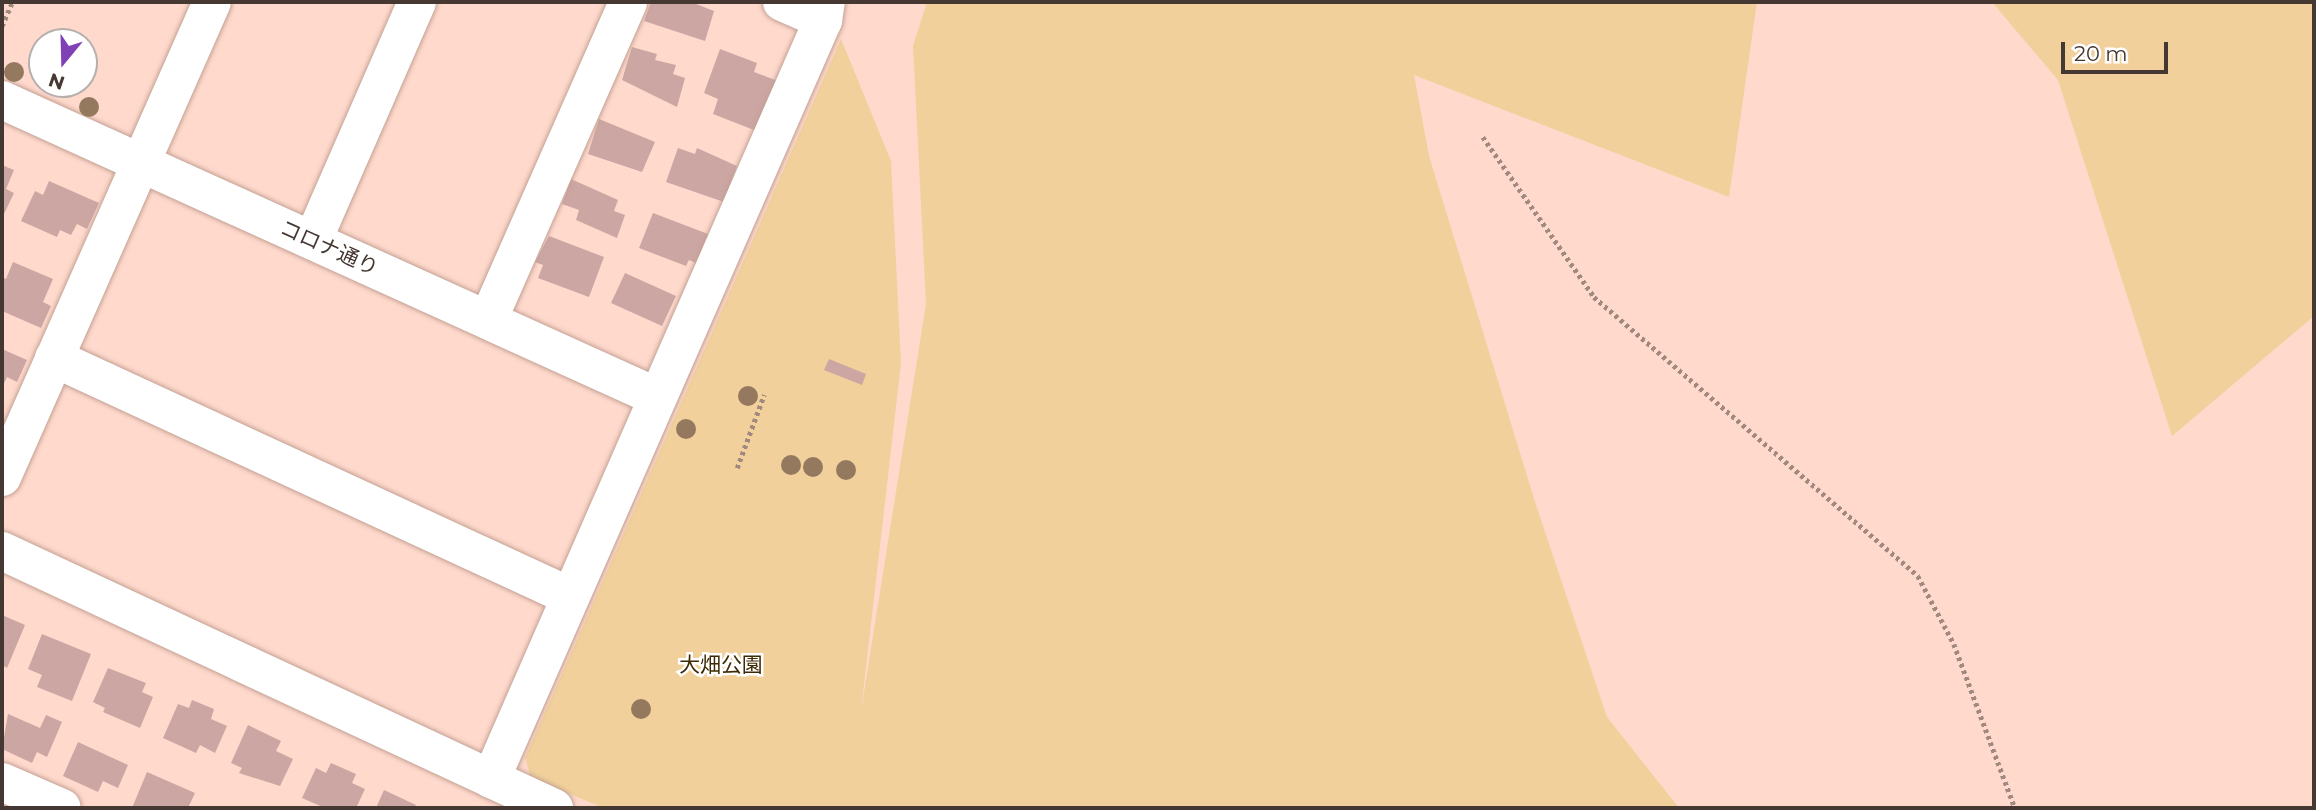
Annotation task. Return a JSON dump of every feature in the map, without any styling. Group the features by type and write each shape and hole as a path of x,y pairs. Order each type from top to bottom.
{"street":[{"path":"2,477 212,2"},
{"path":"313,240 417,2"},
{"path":"488,320 628,2"},
{"path":"491,779 825,11 782,2"},
{"name":"コロナ通り","path":"2,100 657,397"},
{"path":"54,358 569,596"},
{"path":"2,551 554,808"},
{"path":"2,782 62,808"}],"path":[{"path":"2,26 12,2"},
{"path":"1483,137 1594,297 1917,576 1954,644 2015,808"},
{"path":"737,468 764,395"}],"green space":[{"name":"大畑公園","path":"927,2 1757,2 1729,197 1414,75 1429,156 1536,505 1607,717 1679,808 604,808 531,778 525,758 841,39 891,161 901,363 861,711 926,304 913,46"},
{"path":"1992,2 2314,2 2314,316 2172,436 2058,80"}],"building":[{"path":"651,2 691,2 714,11 705,41 644,21"},
{"path":"632,47 657,54 655,60 676,65 673,74 685,78 677,107 622,80"},
{"path":"720,49 757,63 754,72 778,81 759,132 713,114 718,99 704,93"},
{"path":"599,119 655,142 642,172 588,154"},
{"path":"678,148 695,154 697,148 737,166 724,202 666,182"},
{"path":"2,165 14,170 6,189 14,193 4,214"},
{"path":"571,179 618,200 614,211 625,215 617,238 576,220 579,210 562,204"},
{"path":"49,181 99,203 87,229 77,224 71,235 60,230 57,237 21,221 35,191 43,195"},
{"path":"653,213 708,234 696,263 689,260 686,266 639,248"},
{"path":"549,236 604,257 589,297 538,278 543,265 535,262"},
{"path":"13,262 53,279 43,302 51,306 41,328 2,311 2,277 6,279"},
{"path":"625,273 676,296 662,326 611,303"},
{"path":"2,349 27,360 17,382 7,377 2,388"},
{"path":"829,359 866,374 862,385 824,370"},
{"path":"2,615 25,625 7,668 2,665"},
{"path":"42,634 91,654 72,701 37,687 42,675 28,669"},
{"path":"108,668 146,683 142,692 153,697 140,728 103,712 105,708 93,702"},
{"path":"192,700 214,709 211,719 227,726 215,753 200,745 196,753 163,738 178,704 189,708"},
{"path":"8,714 40,728 46,715 62,722 47,757 37,752 32,763 2,749"},
{"path":"248,725 281,741 276,751 293,759 280,786 239,773 242,768 231,763"},
{"path":"78,742 128,765 118,788 103,781 98,792 63,776"},
{"path":"331,763 356,774 352,783 365,789 356,808 325,808 302,798 316,768 326,773"},
{"path":"147,772 195,793 188,808 132,808"},
{"path":"384,790 416,805 414,808 376,808"}]}
